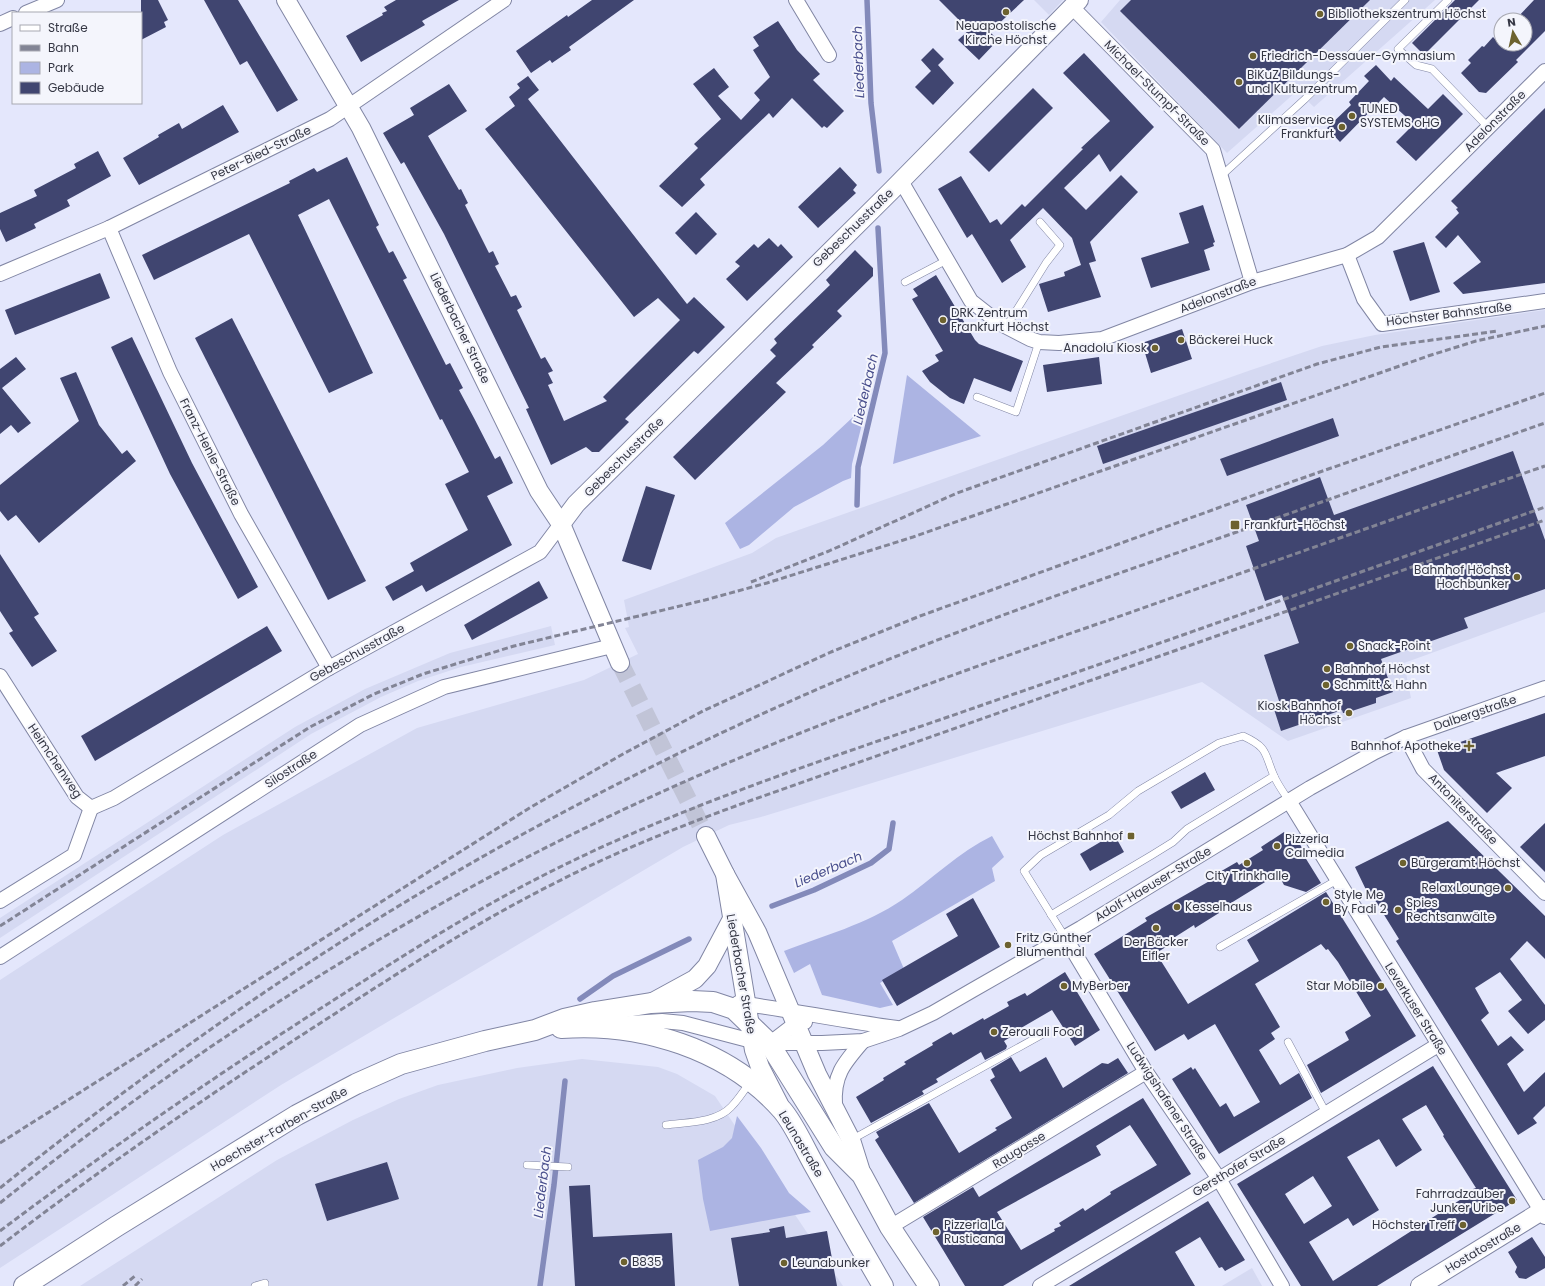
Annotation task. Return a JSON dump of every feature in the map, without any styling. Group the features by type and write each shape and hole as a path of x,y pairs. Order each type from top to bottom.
{"main road":[{"name":"Hoechster-Farben-Straße","path":"24,1286 117,1226 297,1115 356,1084 401,1064 535,1030 564,1019 595,1012 652,1003 692,1001 713,1002 748,1013"},
{"path":"748,1013 761,1042 834,1147 862,1175 890,1227 929,1286"},
{"name":"Leunastraße","path":"535,1030 593,1028 635,1031 680,1043 755,1074 783,1111 883,1286"}],"street":[{"path":"28,12 57,0"},
{"name":"Liederbacher Straße","path":"286,0 350,106 539,491 561,524 620,663"},
{"name":"Peter-Bied-Straße","path":"0,274 109,228 324,122 350,106 504,0"},
{"path":"796,0 829,55"},
{"name":"Michael-Stumpf-Straße","path":"1075,3 1213,150 1252,282"},
{"name":"Gebeschusstraße","path":"91,808 114,798 329,668 540,552 576,504 901,181 1075,3"},
{"path":"0,24 12,18"},
{"name":"Adelonstraße","path":"901,181 972,301 1006,327 1039,342 1058,343 1102,339 1252,282 1347,255 1378,237 1545,71"},
{"name":"Franz-Henle-Straße","path":"109,228 170,372 241,514 329,668"},
{"name":"Höchster Bahnstraße","path":"1347,255 1364,299 1382,324 1545,301"},
{"name":"Silostraße","path":"0,957 360,725 444,687 612,646"},
{"name":"Heimchenweg","path":"0,676 77,797 91,808 74,855 0,901"},
{"name":"Dalbergstraße","path":"1406,737 1545,688"},
{"name":"Adolf-Haeuser-Straße","path":"761,1042 822,1044 863,1041 899,1029 933,1013 1065,937 1289,801 1375,752 1406,737"},
{"name":"Antoniterstraße","path":"1406,737 1423,769 1545,894"},
{"name":"Leverkuser Straße","path":"1289,801 1438,1045 1544,1213"},
{"name":"Liederbacher Straße","path":"706,836 725,874 748,1013"},
{"path":"725,874 757,932 803,1043 836,1113 851,1140 862,1175"},
{"name":"Hoechster-Farben-Straße","path":"652,1003 695,979 708,966 732,919"},
{"name":"Ludwigshafener Straße","path":"1065,937 1146,1072 1219,1179 1282,1286"},
{"path":"748,1013 833,1019 899,1029"},
{"path":"593,1028 627,1022 669,1021 761,1042 793,1017"},
{"name":"Adolf-Haeuser-Straße","path":"836,1113 834,1088 838,1075 849,1056 863,1041"},
{"name":"Liederbacher Straße","path":"755,1074 761,1042"},
{"name":"Gersthofer Straße","path":"1040,1286 1438,1045"},
{"name":"Raugasse","path":"890,1227 1146,1072"},
{"name":"Hostatostraße","path":"1420,1286 1544,1213"}],"lane":[{"path":"1221,176 1305,99 1405,0"},
{"path":"1448,0 1398,48 1416,65 1432,69 1488,127"},
{"path":"1006,327 1060,245 1040,222"},
{"path":"905,282 948,260"},
{"path":"977,397 1016,412 1039,342"},
{"path":"1065,937 1024,871 1041,855 1109,815 1138,791 1219,743 1243,736 1256,742 1266,753 1274,776 1289,801"},
{"path":"1051,915 1173,842 1187,829 1274,776"},
{"path":"1220,947 1337,880"},
{"path":"851,1140 1043,1034"},
{"path":"1288,1042 1326,1114"},
{"path":"666,1125 706,1119 724,1113 732,1107 755,1074"},
{"path":"527,1165 568,1167"},
{"path":"255,1286 265,1283 265,1286"}],"shaded area":[{"path":"1034,0 1063,0 1049,15"},
{"name":"Friedrich-Dessauer-Gymnasium","path":"1120,0 1435,0 1314,107 1297,91 1227,153 1101,22"},
{"path":"1545,310 1545,612 1404,663 1411,698 1288,741 1202,682 761,817 729,825 683,847 281,1085 0,1268 0,980 223,835 417,728 584,680 638,654 625,628 629,627 624,600 752,553 776,538 1322,346 1375,335"},
{"path":"551,626 555,645 461,667 418,681 381,697 311,734 0,938 0,918 295,727 365,689 450,653"},
{"path":"582,1059 658,1067 677,1074 715,1096 843,1286 80,1286 277,1160 353,1120 399,1099 438,1085 517,1068"},
{"path":"1252,1268 1262,1286 1222,1286"}],"green space":[{"path":"907,375 981,436 893,464"},
{"path":"867,404 852,464 851,478 794,507 749,545 740,549 725,523 823,445"},
{"path":"992,836 1004,857 992,868 995,881 892,941 904,969 880,983 893,1005 880,1008 822,995 810,964 794,973 784,951 860,923 874,916 902,900 968,850"},
{"path":"737,1116 761,1148 789,1193 811,1212 710,1231 703,1199 698,1160 723,1147 732,1138"}],"building":[{"path":"141,0 158,0 168,20 164,22 166,27 142,39"},
{"path":"204,0 238,0 298,100 277,112 247,61 240,65"},
{"path":"396,0 459,0 422,21 425,25 361,62 346,36 383,15 382,13 387,11 384,7"},
{"path":"592,0 634,0 569,47 571,50 552,63 550,60 531,73 516,51 567,15 568,17"},
{"path":"939,0 1024,0 990,32 998,40 979,60 958,40 969,30"},
{"name":"Friedrich-Dessauer-Gymnasium","path":"1131,0 1370,0 1239,129 1120,11"},
{"path":"1455,0 1479,0 1424,55 1412,43"},
{"path":"1534,0 1545,0 1545,31 1533,43 1533,12 1523,12"},
{"path":"778,21 797,50 820,74 813,80 844,111 827,128 824,126 822,128 792,98 773,118 769,113 700,179 705,185 682,207 659,186 698,148 694,144 721,119 693,84 714,68 729,87 718,96 741,120 760,100 754,93 770,77 753,50 759,46 753,37"},
{"path":"1493,37 1493,52 1524,52 1516,60 1518,62 1486,93 1479,92 1461,73 1471,63 1468,60 1482,46 1484,47"},
{"path":"933,48 944,59 938,65 954,83 933,105 915,87 931,71 921,60"},
{"path":"1084,53 1154,127 1110,172 1099,154 1064,188 1086,210 1121,175 1138,192 1090,242 1096,261 1089,263 1101,297 1048,312 1039,284 1065,276 1064,272 1081,265 1072,238 1043,208 1010,240 1026,267 1002,283 972,234 967,238 938,189 961,176 990,223 997,219 1001,225 1022,204 1025,207 1083,149 1081,148 1110,121 1063,73"},
{"path":"1376,65 1391,81 1394,77 1428,109 1443,94 1463,114 1416,161 1396,142 1414,124 1384,97 1340,142 1327,128 1351,105 1349,102 1369,81 1364,76"},
{"path":"528,76 539,90 528,99 687,304 694,297 725,327 698,354 694,351 625,419 629,422 599,452 592,452 586,447 551,465 526,409 529,408 444,234 404,162 401,164 383,133 414,115 410,108 449,84 467,111 428,136 459,190 461,189 468,203 465,205 489,253 493,251 499,264 495,266 511,297 516,295 522,307 517,310 541,359 545,357 553,371 548,373 553,383 548,385 564,421 607,401 603,397 680,320 658,298 634,317 485,129 515,106 509,97 520,88 517,84"},
{"path":"1033,88 1053,108 989,172 969,152"},
{"path":"223,105 239,132 139,185 123,158 159,137 158,135 179,123 182,129"},
{"path":"1545,108 1545,283 1463,294 1453,283 1481,262 1458,235 1446,248 1435,237 1459,213 1456,209 1458,208 1451,201"},
{"path":"98,151 111,176 67,200 70,206 34,224 36,228 6,242 0,229 0,213 37,196 34,190 76,168 74,164"},
{"path":"347,157 379,225 376,227 389,253 393,251 407,278 403,280 446,365 450,363 463,388 459,390 495,459 500,456 513,483 487,496 512,545 426,592 422,585 393,601 385,587 414,571 410,563 468,530 445,484 469,472 442,419 440,420 329,199 298,215 373,373 329,393 249,234 154,280 142,255 290,183 289,181 314,168 317,172"},
{"path":"840,167 857,185 853,190 856,193 818,228 798,207"},
{"path":"1203,205 1215,242 1213,243 1214,246 1204,250 1210,270 1151,288 1141,258 1189,243 1179,213"},
{"path":"696,212 717,234 696,255 675,233"},
{"path":"769,238 778,247 781,244 793,257 747,301 726,279 740,266 735,262 754,244 758,248"},
{"path":"1424,242 1440,292 1410,301 1393,251"},
{"path":"855,250 873,268 873,276 837,311 842,316 812,345 814,347 776,383 786,392 695,480 673,457 776,356 770,350 777,343 774,339 830,285 826,280"},
{"path":"100,273 110,298 15,335 5,310"},
{"name":"DRK Zentrum Frankfurt Höchst","path":"936,275 975,340 979,344 1023,361 1011,392 974,378 964,404 950,398 930,382 922,371 939,361 935,355 943,351 912,299 918,296 913,289"},
{"path":"232,318 366,581 328,600 195,338"},
{"path":"1182,329 1192,359 1151,373 1142,343"},
{"path":"132,337 192,463 258,587 238,599 170,474 111,347"},
{"path":"16,357 26,369 2,388 31,423 18,433 11,425 0,434 0,369"},
{"path":"1099,357 1102,384 1047,392 1043,365"},
{"path":"76,372 99,425 122,454 127,450 136,461 39,543 16,515 8,521 0,511 0,485 79,421 60,378"},
{"path":"1281,382 1287,400 1103,464 1097,446"},
{"path":"1333,418 1339,436 1227,476 1220,459"},
{"path":"1513,451 1545,540 1545,589 1464,618 1468,628 1381,659 1393,692 1376,698 1376,703 1346,713 1343,713 1342,710 1281,731 1273,706 1280,704 1264,655 1299,643 1282,595 1265,601 1246,546 1259,541 1246,505 1320,477 1334,515"},
{"path":"646,486 675,495 651,570 622,561"},
{"path":"0,554 39,614 34,617 57,651 32,667 9,633 13,631 0,611"},
{"path":"539,581 548,598 472,640 464,625"},
{"path":"267,626 282,651 95,761 81,736"},
{"path":"1545,713 1545,756 1496,773 1512,788 1487,813 1444,770 1437,750"},
{"path":"1205,772 1215,790 1181,809 1171,792"},
{"path":"1448,821 1545,916 1545,959 1527,941 1510,959 1545,1005 1545,1020 1528,1034 1508,1011 1522,1000 1500,972 1475,988 1489,1013 1481,1020 1498,1046 1511,1036 1524,1050 1507,1064 1524,1092 1545,1072 1545,1106 1533,1118 1537,1123 1518,1135 1396,941 1399,939 1373,897 1370,898 1355,867"},
{"path":"1545,823 1545,872 1520,847"},
{"path":"1284,832 1289,840 1295,836 1305,853 1303,854 1321,883 1306,892 1284,885 1278,874 1218,911 1219,913 1195,928 1194,925 1164,944 1166,947 1156,953 1188,1004 1259,961 1247,940 1326,892 1416,1036 1321,1093 1307,1065 1349,1040 1345,1032 1371,1016 1338,962 1328,949 1326,950 1321,944 1255,984 1280,1027 1271,1033 1275,1039 1259,1050 1280,1085 1299,1073 1312,1098 1219,1154 1172,1079 1191,1067 1193,1070 1195,1068 1220,1107 1226,1103 1234,1117 1260,1102 1215,1024 1188,1040 1184,1034 1155,1051 1094,954 1147,921 1145,918 1220,875 1218,873 1237,862 1239,865 1263,850 1261,847"},
{"path":"1114,834 1124,852 1090,871 1080,854"},
{"path":"973,898 1000,947 897,1006 882,980 958,936 946,914"},
{"path":"1065,972 1100,1030 1075,1046 1052,1010 1021,1028 1022,1030 1004,1041 1007,1046 1006,1049 985,1060 981,1052 936,1079 938,1082 922,1091 924,1094 871,1123 856,1097 884,1080 883,1078 906,1064 904,1062 933,1045 932,1043 951,1032 953,1035 983,1018 984,1020 1009,1006 1007,1002 1025,993 1027,996"},
{"path":"1011,1057 1020,1072 1046,1057 1063,1088 1102,1063 1108,1064 1118,1058 1128,1073 914,1203 875,1140 879,1137 876,1132 929,1103 959,1153 997,1130 995,1128 1012,1118 990,1080 995,1077 991,1069"},
{"path":"1433,1066 1517,1200 1377,1286 1301,1286 1237,1184","holes":["1426,1105 1444,1135 1443,1136 1476,1188 1473,1189 1474,1191 1333,1281 1309,1242 1348,1218 1353,1226 1379,1210 1347,1157 1379,1139 1396,1167 1422,1150 1402,1119","1313,1176 1332,1206 1304,1224 1285,1194"]},
{"path":"1143,1098 1191,1174 1003,1286 965,1286 923,1217 973,1187 979,1197","holes":["1130,1125 1157,1165 1110,1192 1111,1194 1085,1211 1083,1208 1059,1223 1061,1226 1054,1229 1055,1231 1021,1250 997,1212 1101,1155 1096,1146"]},
{"path":"387,1162 399,1199 327,1221 315,1184"},
{"name":"B835","path":"590,1185 593,1237 672,1233 675,1286 575,1286 569,1186"},
{"path":"1208,1201 1245,1260 1225,1271 1222,1267 1219,1268 1200,1237 1175,1252 1195,1286 1069,1286"},
{"name":"Leunabunker","path":"784,1226 786,1238 827,1231 837,1286 739,1286 731,1238 770,1232 769,1229"},
{"path":"1532,1237 1545,1257 1545,1268 1526,1279 1519,1278 1515,1272 1517,1267 1508,1252"}],"waterway":[{"name":"Liederbach","path":"867,0 871,103 879,171"},
{"name":"Liederbach","path":"857,505 858,467 885,353 878,228"},
{"name":"Liederbach","path":"772,906 814,890 871,863 889,849 893,823"},
{"name":"Liederbach","path":"580,999 613,976 689,939"},
{"name":"Liederbach","path":"540,1286 554,1185 565,1081"}],"tunnel":[{"path":"620,663 706,836"}],"railway":[{"path":"0,926 310,727 374,694 423,674 514,646 705,600 767,583 913,537 1428,356 1476,341 1545,326"},
{"path":"751,582 829,551 957,493 1317,364 1381,347 1498,331"},
{"path":"0,1143 531,807 623,754 703,711 831,652 920,616 1240,500 1545,393"},
{"path":"0,1188 152,1071 310,962 425,890 483,856 602,792 662,762 784,704 935,641 1088,584 1545,423"},
{"path":"0,1203 151,1088 310,982 391,932 474,885 558,841 703,773 884,700 1545,466"},
{"path":"0,1231 161,1115 243,1059 354,987 497,900 608,844 716,799 826,759 1130,654 1545,507"},
{"path":"0,1246 79,1187 159,1131 322,1022 467,931 580,870 702,818 1545,520"},
{"path":"123,1286 136,1275"},
{"path":"135,1286 142,1279"}],"place":[{"name":"Neuapostolische Kirche Höchst","path":"1006,12"},
{"name":"Bibliothekszentrum Höchst","path":"1320,14"},
{"name":"Friedrich-Dessauer-Gymnasium","path":"1253,56"},
{"name":"BiKuZ Bildungs- und Kulturzentrum","path":"1239,82"},
{"name":"TUNED SYSTEMS oHG","path":"1352,116"},
{"name":"Klimaservice Frankfurt","path":"1342,127"},
{"name":"DRK Zentrum Frankfurt Höchst","path":"943,320"},
{"name":"Bäckerei Huck","path":"1181,340"},
{"name":"Anadolu Kiosk","path":"1155,348"},
{"name":"Frankfurt-Höchst","path":"1235,525"},
{"name":"Bahnhof Höchst Hochbunker","path":"1517,577"},
{"name":"Snack-Point","path":"1350,646"},
{"name":"Bahnhof Höchst","path":"1327,669"},
{"name":"Schmitt & Hahn","path":"1326,685"},
{"name":"Kiosk Bahnhof Höchst","path":"1349,713"},
{"name":"Bahnhof Apotheke","path":"1469,746"},
{"name":"Höchst Bahnhof","path":"1131,836"},
{"name":"Pizzeria Calmedia","path":"1277,846"},
{"name":"City Trinkhalle","path":"1247,863"},
{"name":"Bürgeramt Höchst","path":"1403,863"},
{"name":"Relax Lounge","path":"1508,888"},
{"name":"Style Me By Fadi 2","path":"1326,902"},
{"name":"Kesselhaus","path":"1177,907"},
{"name":"Spies Rechtsanwälte","path":"1398,910"},
{"name":"Der Bäcker Eifler","path":"1156,928"},
{"name":"Fritz Günther Blumenthal","path":"1008,945"},
{"name":"MyBerber","path":"1064,986"},
{"name":"Star Mobile","path":"1381,986"},
{"name":"Zerouali Food","path":"994,1032"},
{"name":"Fahrradzauber Junker Uribe","path":"1512,1201"},
{"name":"Höchster Treff","path":"1463,1225"},
{"name":"Pizzeria La Rusticana","path":"936,1232"},
{"name":"B835","path":"624,1262"},
{"name":"Leunabunker","path":"784,1263"}]}
